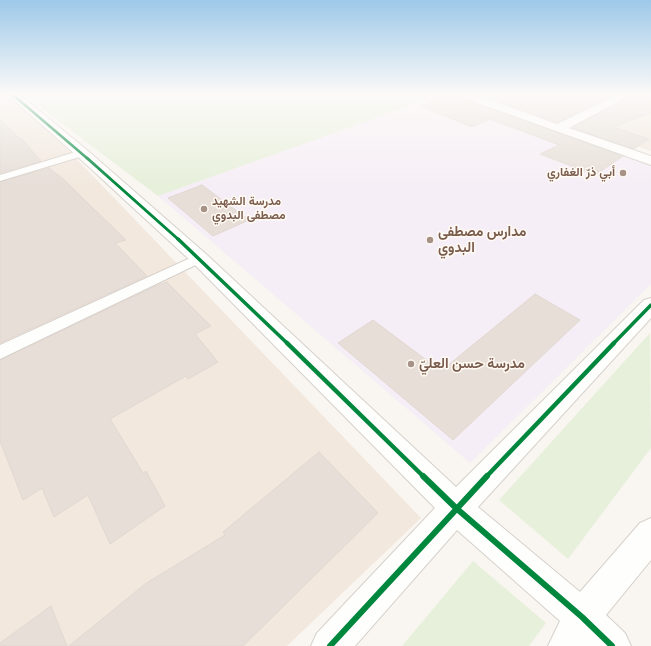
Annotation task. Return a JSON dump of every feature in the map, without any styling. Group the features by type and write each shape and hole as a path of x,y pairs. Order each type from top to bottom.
{"street":[{"path":"48,124 199,258 456,508 574,632 612,646"},
{"path":"547,124 648,157"},
{"path":"558,128 566,124"},
{"path":"330,646 456,508 651,305"},
{"path":"574,632 651,534"}],"lane":[{"path":"0,178 82,153"},
{"path":"0,352 199,258"}],"shaded area":[{"path":"0,124 39,124 70,152 421,518 287,646 0,646"},
{"name":"مدارس مصطفى البدوي","path":"358,124 535,124 651,166 651,284 470,463 158,196"},
{"path":"571,124 651,124 651,151"}],"green space":[{"path":"63,124 358,124 158,196"},
{"path":"650,333 651,448 568,559 499,500"},
{"path":"473,561 546,623 529,646 402,646"}],"building":[{"path":"0,124 5,124 20,139 22,139 41,161 0,173"},
{"path":"465,124 478,124 472,127"},
{"path":"504,124 534,124 623,156 595,175 540,154 559,145"},
{"path":"580,124 621,124 613,127 649,139 634,149 573,128"},
{"path":"49,168 62,178 126,240 115,243 147,276 0,343 0,182"},
{"path":"202,185 249,220 213,236 168,198"},
{"path":"167,282 211,326 195,334 218,362 188,379 186,376 110,419 143,473 146,471 165,506 110,544 88,495 54,517 42,488 23,500 0,441 0,360"},
{"path":"535,294 580,320 453,440 338,343 373,320 441,371"},
{"path":"319,452 378,513 243,646 69,646 145,584 225,535 223,532"},
{"path":"51,606 67,646 0,646 0,643"}],"cycle path":[{"path":"48,124 199,258 456,508 582,617 612,646"},
{"path":"330,646 456,508 651,305"}],"place":[{"name":"أبي ذرّ الغفاري","path":"623,173"},
{"name":"مدرسة الشهيد مصطفى البدوي","path":"204,209"},
{"name":"مدارس مصطفى البدوي","path":"430,240"},
{"name":"مدرسة حسن العليّ","path":"411,364"}]}
